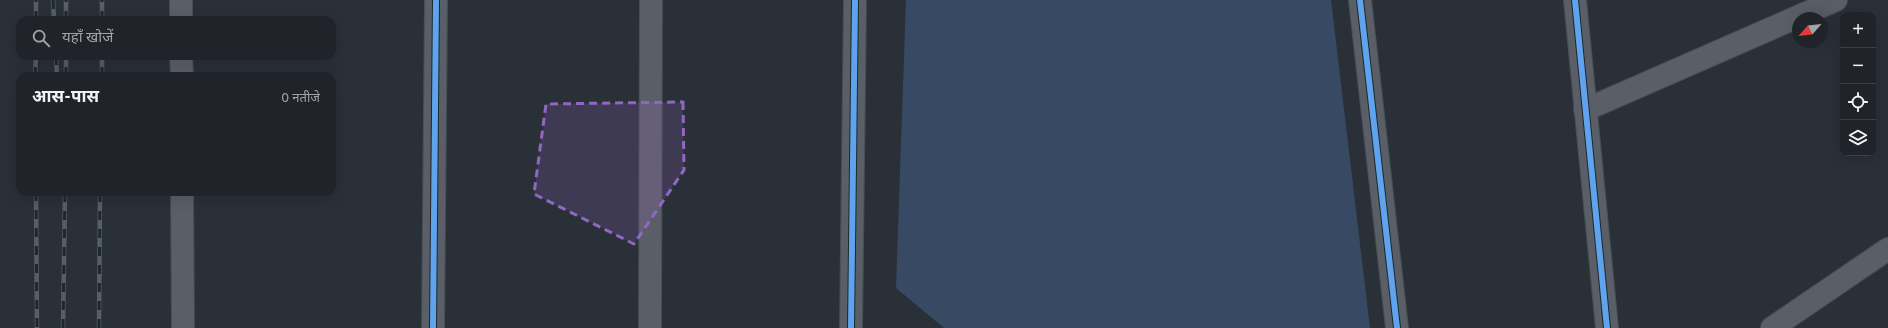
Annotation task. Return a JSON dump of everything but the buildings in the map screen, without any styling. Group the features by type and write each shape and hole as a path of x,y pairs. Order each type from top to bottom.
{"street":[{"path":"181,0 181,16"},
{"path":"433,328 436,0"},
{"path":"650,328 651,0"},
{"path":"851,328 855,0"},
{"path":"1360,0 1397,328"},
{"path":"1575,0 1607,328"},
{"path":"1585,110 1836,0"},
{"path":"181,60 182,72"},
{"path":"182,196 183,328"},
{"path":"1772,328 1888,249"}],"highlighted area":[{"path":"683,102 684,170 634,244 534,194 546,104"}],"water":[{"path":"906,0 1331,0 1370,328 944,328 896,288"}],"railway":[{"path":"36,0 36,16"},
{"path":"53,0 54,16"},
{"path":"66,0 66,16"},
{"path":"102,0 102,16"},
{"path":"35,72 36,60"},
{"path":"56,60 57,72"},
{"path":"66,60 66,72"},
{"path":"102,60 102,72"},
{"path":"36,196 37,328"},
{"path":"63,328 65,196"},
{"path":"99,328 100,196"}],"cycle path":[{"path":"433,328 436,0"},
{"path":"851,328 855,0"},
{"path":"1360,0 1397,328"},
{"path":"1575,0 1607,328"}]}
